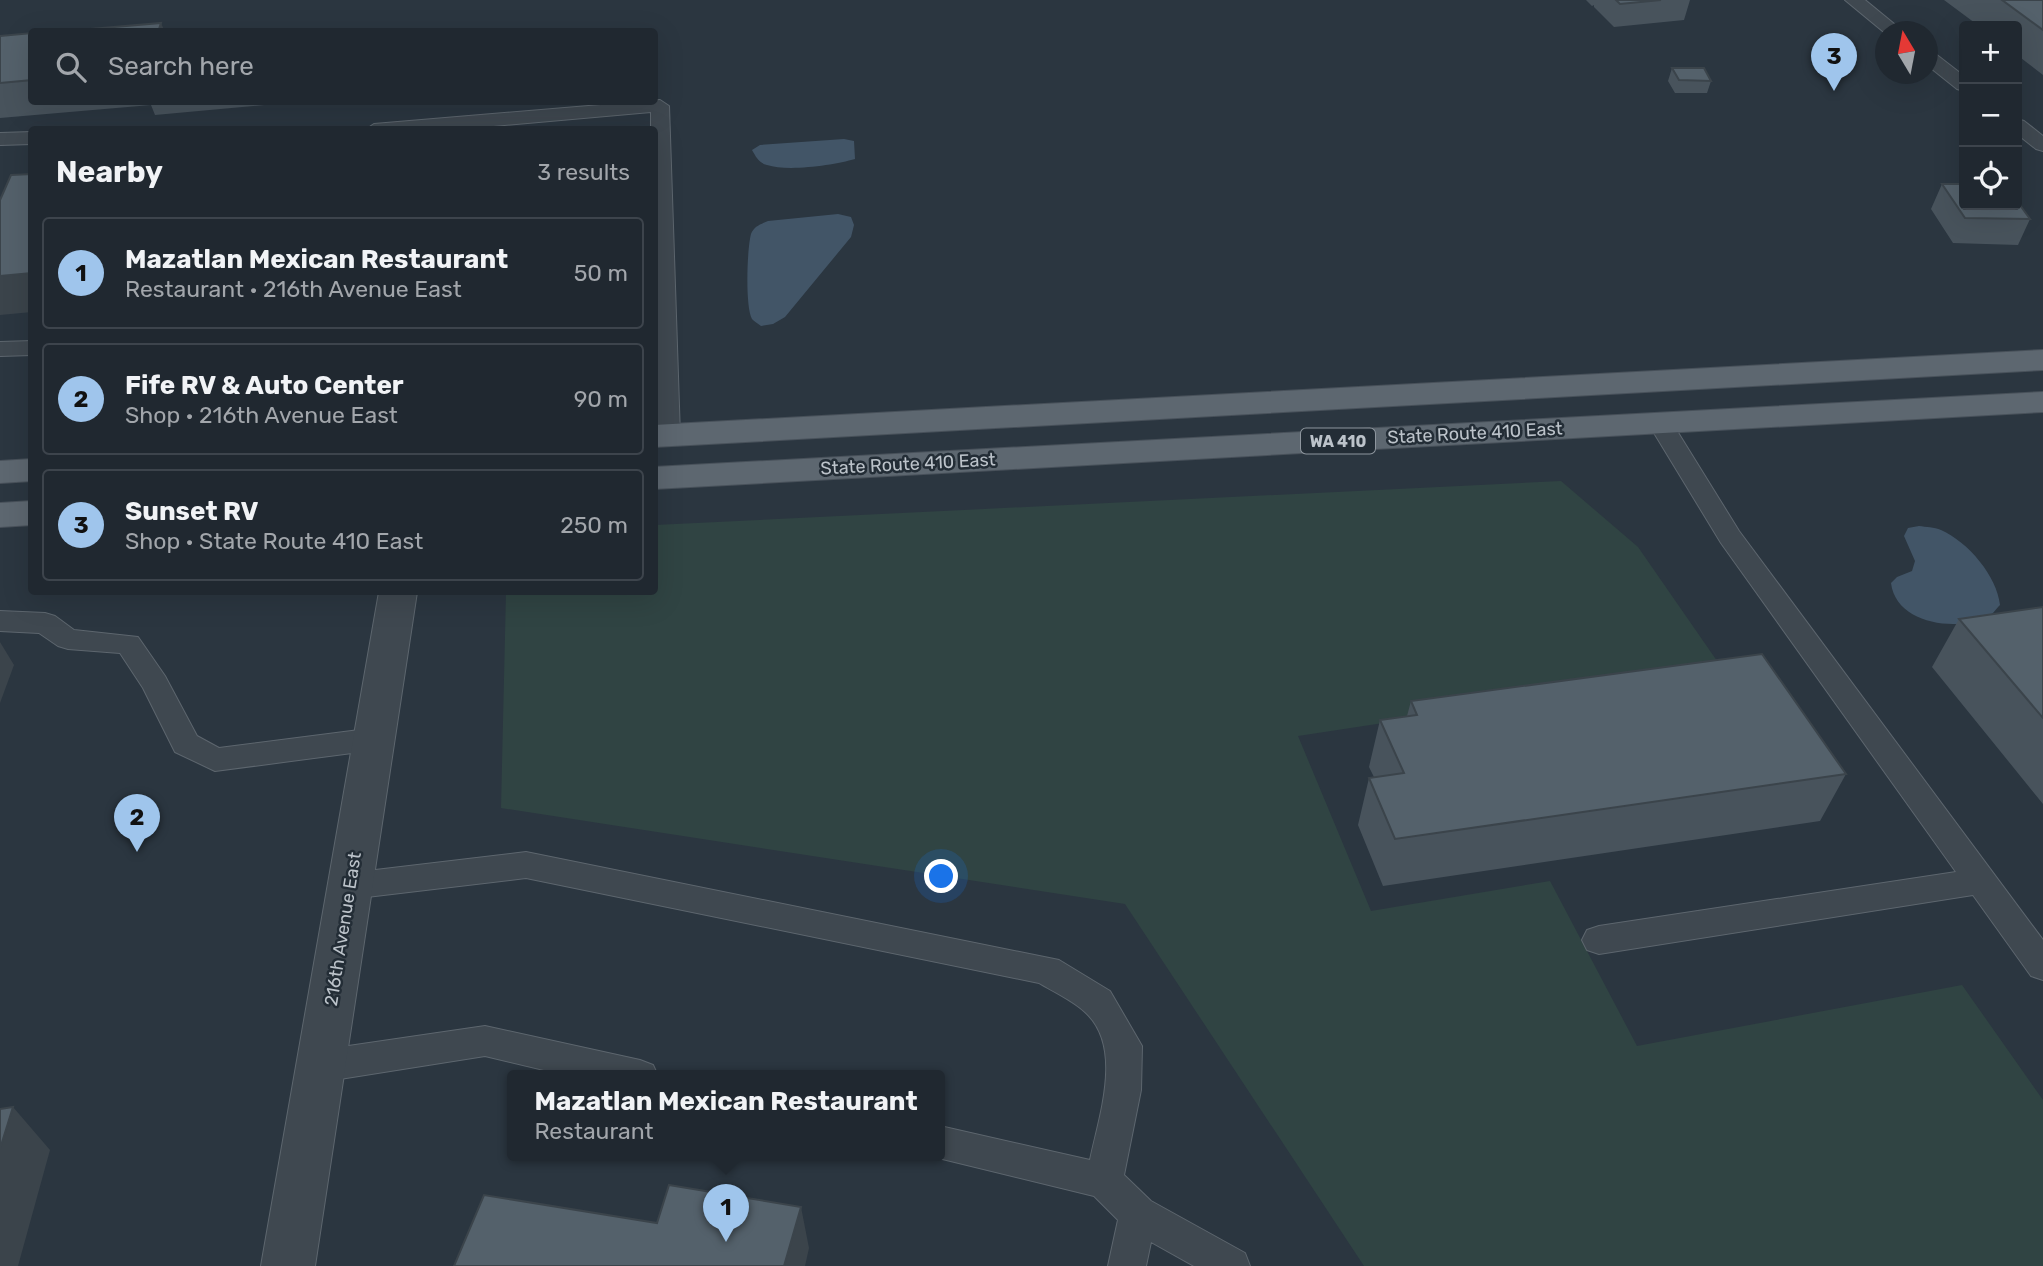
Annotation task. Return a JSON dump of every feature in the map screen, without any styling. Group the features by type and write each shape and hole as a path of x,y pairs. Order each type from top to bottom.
{"main road":[{"path":"661,436 2043,360"},
{"name":"State Route 410 East","path":"658,478 2043,402"},
{"path":"0,472 28,470"},
{"path":"0,515 28,513"}],"street":[{"name":"216th Avenue East","path":"288,1266 398,595"}],"lane":[{"path":"1854,0 1881,21"},
{"path":"1938,65 1963,84"},
{"path":"422,126 660,106 661,436"},
{"path":"2022,129 2043,145"},
{"path":"0,139 28,138"},
{"path":"0,349 28,348"},
{"path":"1660,423 1730,537 2043,966"},
{"path":"0,621 45,623 68,639 128,644 155,683 186,744 215,760 374,739"},
{"path":"349,886 526,865 1047,970 1098,1002 1124,1046 1124,1090 1104,1181"},
{"path":"1600,940 1981,881"},
{"path":"321,1066 485,1041 613,1070"},
{"path":"945,1144 1104,1181 1138,1214 1231,1266"},
{"path":"1128,1266 1138,1214"}],"green space":[{"path":"1561,481 1638,547 1724,671 1298,736 1371,911 1550,881 1637,1046 1962,985 2043,1100 2043,1266 1364,1266 1125,904 501,808 506,595 658,595 658,525"}],"water":[{"path":"844,139 854,141 855,159 811,167 767,165 756,157 752,150 760,145"},
{"path":"838,214 851,217 854,225 851,237 785,317 773,324 761,326 752,319 748,302 748,264 752,231 768,221"},
{"path":"1919,526 1938,529 1951,535 1980,561 1998,594 2000,605 1990,616 1960,624 1929,621 1915,616 1895,597 1891,583 1897,577 1912,571 1915,561 1904,536 1908,528"}],"building":[{"path":"1616,0 1661,0 1620,4"},
{"path":"2002,0 2043,0 2043,30"},
{"path":"161,23 159,28 103,28"},
{"path":"28,33 28,80 0,83 0,36"},
{"path":"1672,68 1704,68 1711,81 1679,80"},
{"path":"28,174 28,273 0,276 0,200 11,175"},
{"path":"1942,184 1959,184 1959,209"},
{"path":"2022,208 2030,219 1965,218 1960,210"},
{"path":"2043,607 2043,718 1959,619"},
{"path":"1762,654 1846,774 1395,839 1369,778 1404,773 1380,720 1417,715 1411,701"},
{"path":"13,1107 0,1149 0,1109"},
{"path":"669,1185 801,1207 784,1266 454,1266 484,1195 657,1223"}],"place":[{"name":"Sunset RV","path":"1834,91"},
{"name":"Fife RV & Auto Center","path":"137,852"},
{"name":"Mazatlan Mexican Restaurant","path":"726,1242"}]}
